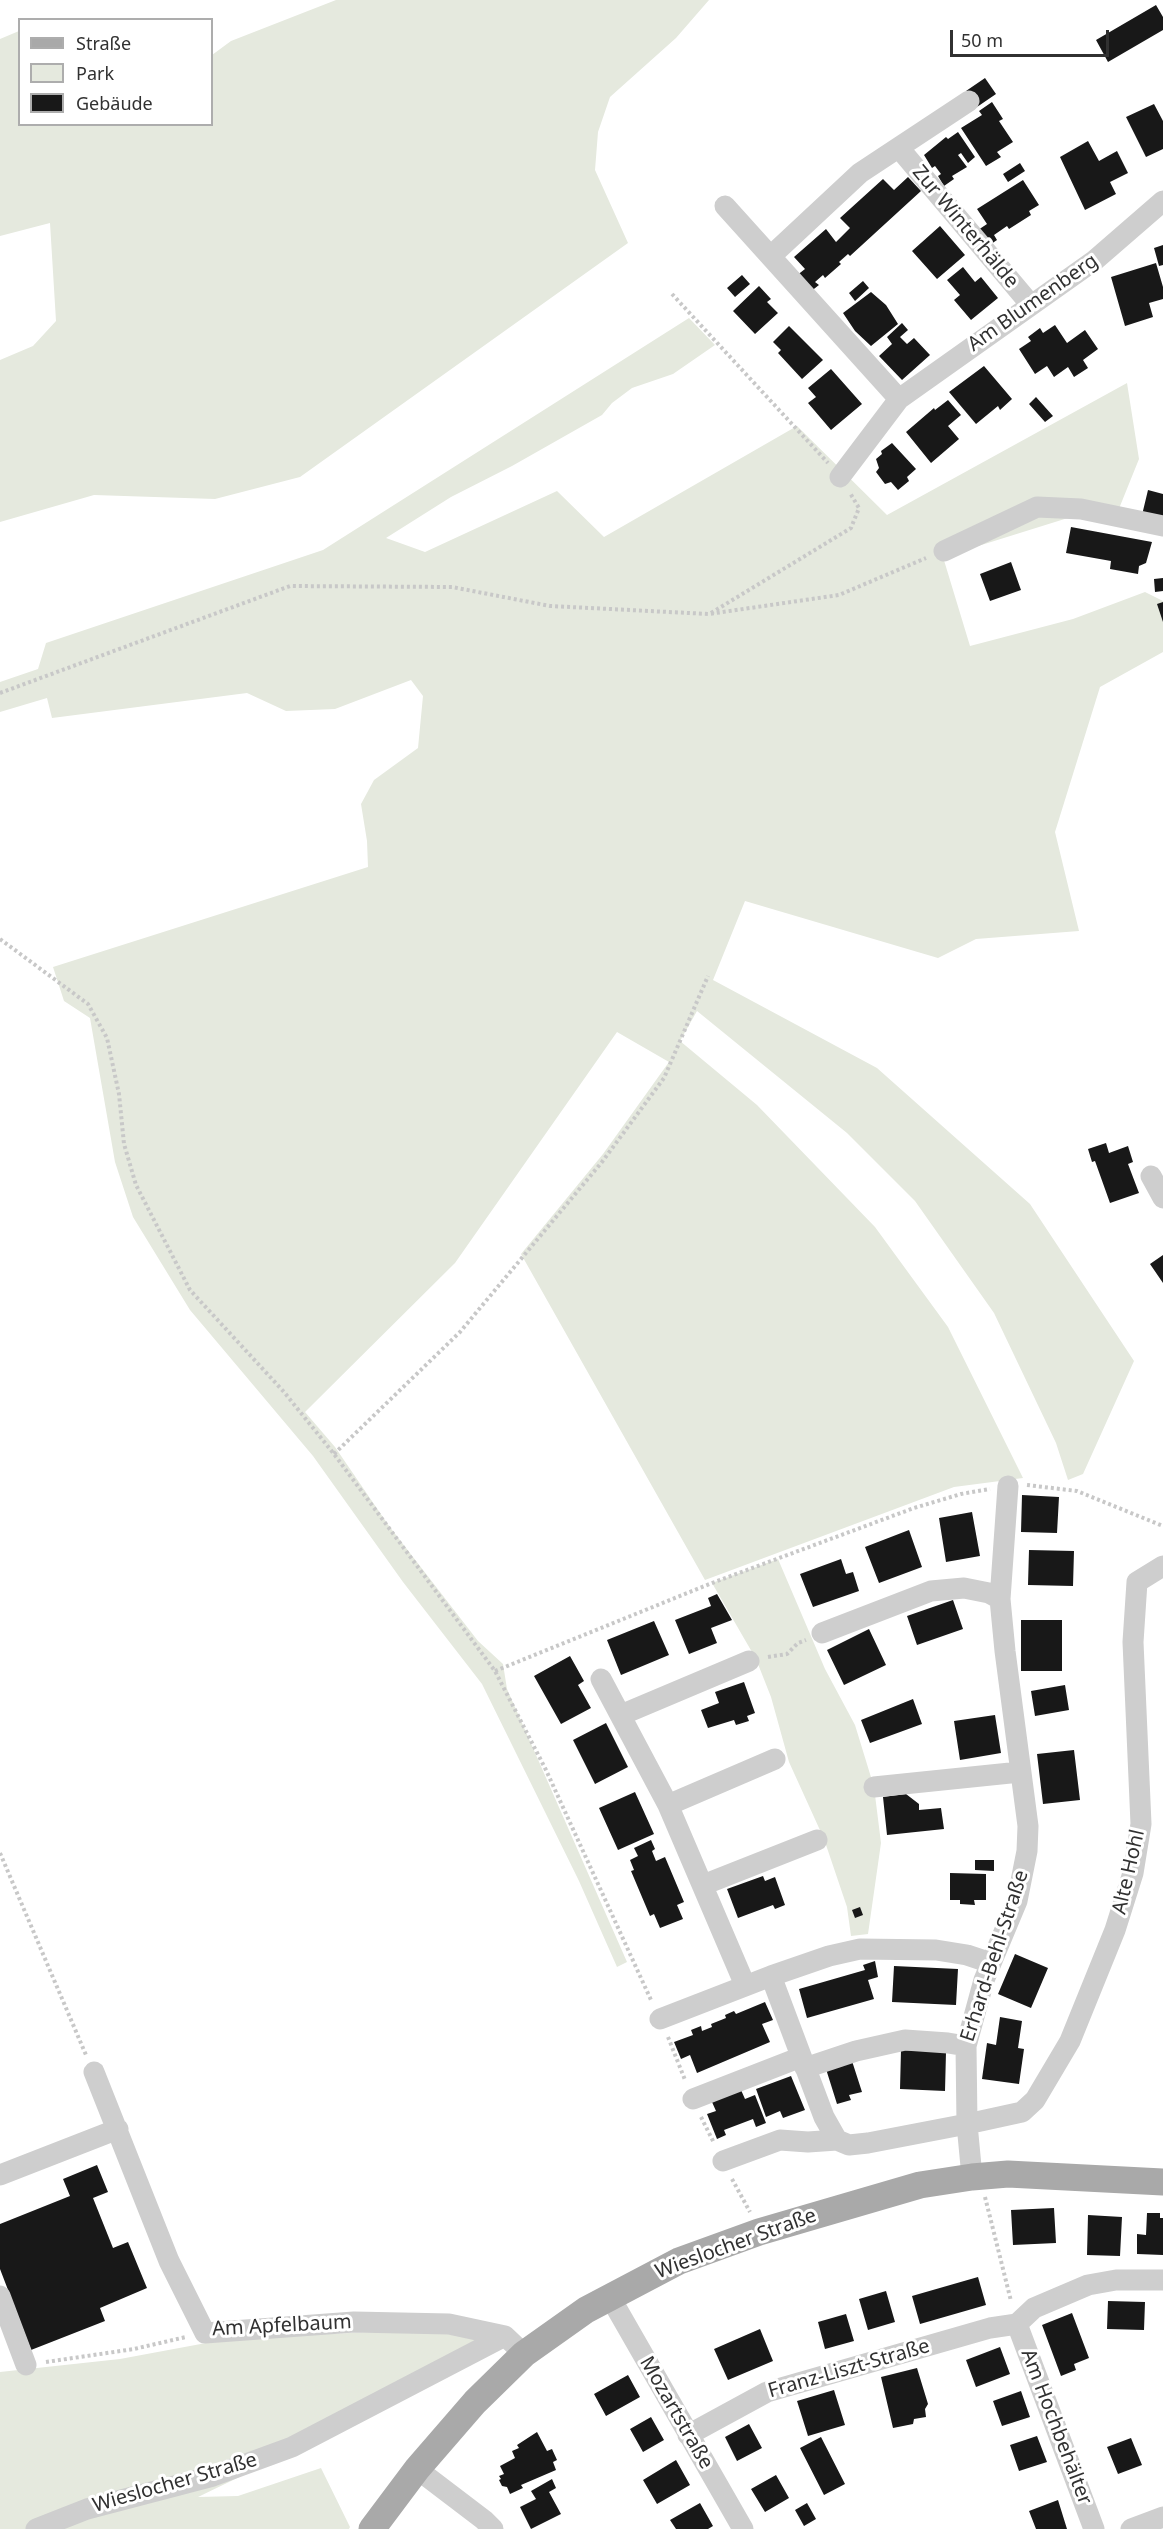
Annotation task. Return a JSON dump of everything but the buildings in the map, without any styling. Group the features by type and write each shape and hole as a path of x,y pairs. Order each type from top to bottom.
{"main road":[{"name":"Wieslocher Straße","path":"372,2529 417,2469 475,2402 515,2345 679,2261 759,2232 920,2185 1008,2174 1163,2182"}],"street":[{"name":"Zur Winterhälde","path":"771,256 860,173 969,101"},
{"name":"Zur Winterhälde","path":"899,148 1031,304"},
{"name":"Am Blumenberg","path":"840,477 899,399 1095,260 1163,201"},
{"path":"725,206 899,399"},
{"path":"944,551 1037,507 1081,509 1163,526"},
{"path":"1151,1176 1163,1198"},
{"name":"Erhard-Behl-Straße","path":"975,2177 967,2124 966,2046 975,2008 1017,1901 1027,1851 1028,1826 1000,1599 1008,1486"},
{"name":"Alte Hohl","path":"967,2124 1022,2112 1035,2100 1070,2041 1115,1930 1133,1873 1141,1824 1133,1642 1137,1582 1163,1566"},
{"path":"822,1633 941,1589 964,1588 989,1593 1000,1599"},
{"path":"621,1715 749,1661"},
{"path":"601,1679 668,1805 745,1985"},
{"path":"668,1805 775,1759"},
{"path":"874,1787 1020,1772"},
{"path":"703,1885 817,1840"},
{"path":"660,2019 745,1985 829,1956 860,1949 936,1950 967,1955 991,1963"},
{"path":"771,1976 824,2117 837,2140"},
{"path":"693,2099 803,2063 905,2040 966,2046"},
{"name":"Am Apfelbaum","path":"94,2072 169,2261 205,2333 354,2322 449,2324 515,2345"},
{"path":"723,2161 744,2151 780,2140 808,2142 837,2140 849,2145 967,2124"},
{"path":"0,2175 118,2129"},
{"path":"1017,2324 1034,2308 1088,2286 1116,2280 1163,2280"},
{"path":"0,2296 26,2365"},
{"name":"Mozartstraße","path":"610,2297 742,2529"},
{"name":"Franz-Liszt-Straße","path":"688,2435 767,2392 990,2328 1017,2324"},
{"name":"Am Hochbehälter","path":"1017,2324 1094,2529"},
{"name":"Wieslocher Straße","path":"36,2529 87,2509 213,2476 292,2446 515,2345"},
{"path":"417,2469 493,2529"},
{"path":"1131,2529 1163,2517"}],"path":[{"path":"672,294 840,477 859,508 851,528 709,614"},
{"path":"0,693 290,586 452,587 550,606 709,614 838,595 944,551"},
{"path":"0,939 88,1004 107,1038 119,1094 124,1144 136,1185 190,1290 284,1392 334,1454 495,1671 546,1770 660,2019 693,2099 759,2232"},
{"path":"334,1454 460,1332 602,1162 664,1078 708,976"},
{"path":"495,1671 712,1583 914,1508 961,1494 1008,1486 1030,1485 1077,1491 1163,1526"},
{"path":"749,1661 787,1654 798,1643 822,1633"},
{"path":"0,1853 94,2072"},
{"path":"975,2177 1017,2324"},
{"path":"26,2365 134,2349 205,2333"}],"green space":[{"path":"336,0 709,0 676,38 610,97 598,132 595,170 628,243 300,477 215,499 94,495 0,522 0,360 33,346 56,321 50,223 0,236 0,39 18,31 18,126 213,126 213,54 231,41"},
{"path":"689,318 715,345 673,374 632,388 612,403 602,415 512,466 451,497 386,538 425,552 557,491 604,537 797,426 887,515 1127,383 1139,459 1114,521 1071,517 943,557 970,646 1073,619 1145,592 1163,601 1163,652 1100,687 1055,832 1079,931 976,939 938,958 745,901 713,980 877,1068 1030,1204 1134,1361 1083,1474 1068,1480 1056,1443 994,1313 915,1201 847,1133 697,1011 680,1041 757,1105 875,1227 948,1327 1023,1478 954,1487 705,1580 521,1254 603,1154 669,1062 617,1032 455,1263 305,1412 335,1447 389,1526 478,1641 503,1664 507,1689 627,1962 617,1967 579,1881 482,1684 403,1582 313,1456 190,1310 133,1217 115,1162 90,1018 64,1001 53,967 368,867 367,841 361,804 374,780 418,748 423,696 411,680 335,709 286,711 247,693 52,718 47,698 0,712 0,682 38,669 46,643 323,550"},
{"path":"778,1559 825,1669 855,1725 874,1787 881,1843 868,1934 851,1936 847,1907 824,1839 789,1762 771,1697 756,1659 712,1583"},
{"path":"396,2331 442,2332 477,2339 417,2391 198,2497 238,2496 321,2468 349,2529 0,2529 0,2372 120,2359 233,2338"}]}
